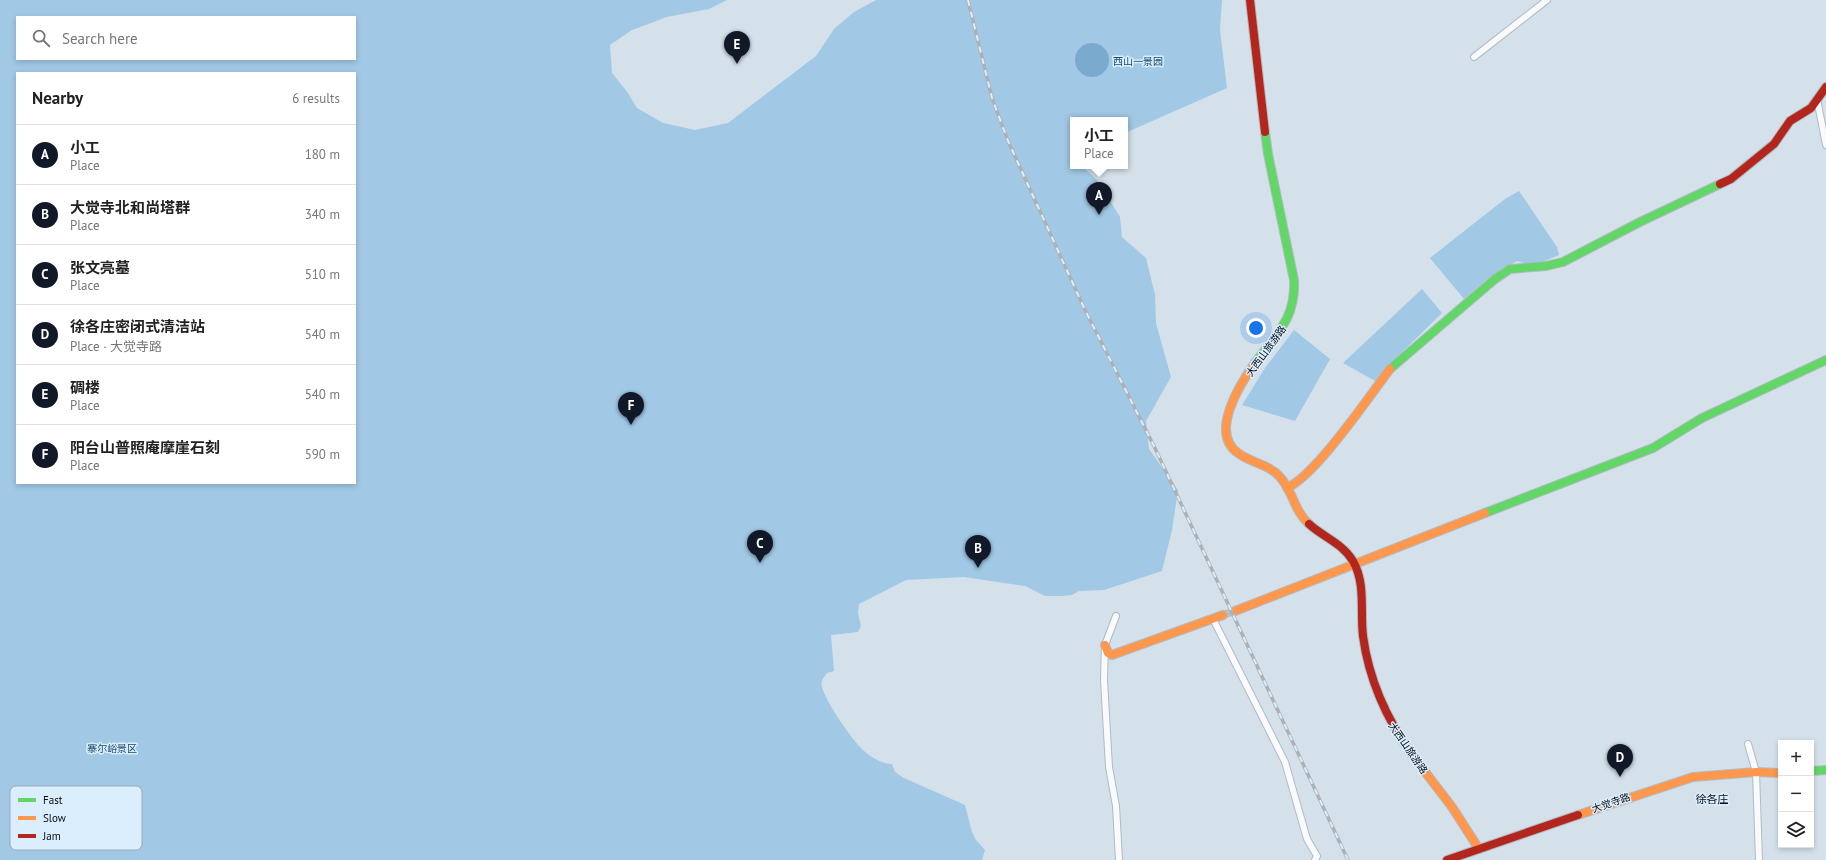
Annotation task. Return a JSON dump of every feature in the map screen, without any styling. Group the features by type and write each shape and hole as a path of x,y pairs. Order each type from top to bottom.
{"street":[{"name":"大西山旅游路","path":"1250,0 1268,154 1294,280 1295,297 1292,313 1284,327 1252,367 1242,384 1227,418 1224,431 1226,440 1234,451 1273,470 1280,476 1296,508 1305,521 1339,546 1353,563 1360,583 1364,638 1369,668 1383,708 1399,738 1470,831 1479,849"},
{"path":"1474,57 1547,0"},
{"path":"1287,488 1296,484 1327,451 1393,365 1495,278 1510,269 1519,267 1546,266 1563,262 1640,222 1731,180 1774,144 1790,121 1811,108 1826,87"},
{"path":"1817,99 1826,145"},
{"path":"1235,611 1353,563 1626,457 1653,448 1702,418 1826,360"},
{"path":"1116,616 1105,645 1104,680 1109,767 1116,806 1120,860"},
{"path":"1105,645 1108,653 1112,655 1223,616"},
{"path":"1213,619 1285,762 1308,839 1317,856 1315,860"},
{"path":"1748,744 1756,772 1759,860"},
{"path":"1814,771 1826,770"},
{"name":"大觉寺路","path":"1447,860 1629,797 1693,777 1756,772 1778,773"}],"green space":[{"path":"0,0 727,0 709,9 667,17 632,30 610,45 612,73 628,93 637,108 663,123 695,130 728,123 816,56 834,29 854,12 876,0 1222,0 1220,30 1227,88 1128,132 1128,117 1070,117 1070,169 1085,169 1097,180 1120,217 1122,237 1146,258 1155,295 1156,323 1171,377 1146,421 1149,449 1178,490 1172,530 1162,571 1104,590 1079,591 1072,595 1061,596 1045,596 1025,586 964,577 906,580 859,604 858,613 861,626 858,632 831,635 834,671 827,673 822,685 828,701 844,727 855,742 870,756 879,761 892,764 895,772 904,778 965,805 972,832 976,840 985,850 982,860 0,860"},
{"path":"1519,191 1557,247 1559,255 1533,266 1517,261 1491,276 1464,299 1430,258 1505,199"},
{"path":"1422,289 1442,313 1384,370 1377,382 1343,363"},
{"path":"1294,330 1330,359 1295,421 1242,405 1265,368"}],"shaded area":[{"path":"1092,43 1104,48 1109,60 1104,72 1092,77 1080,72 1075,60 1080,48"}],"tunnel":[{"path":"1223,615 1235,611"}],"railway":[{"path":"968,0 992,98 1008,141 1085,310 1154,446 1348,860"}],"traffic: fast":[{"path":"1255,363 1283,325 1292,305 1294,294 1294,280 1268,154 1265,132"},
{"path":"1390,369 1495,279 1510,269 1546,266 1563,262 1640,222 1720,184"},
{"path":"1485,513 1653,448 1702,418 1826,360"},
{"path":"1814,771 1826,770"}],"traffic: slow":[{"path":"1255,363 1235,395 1230,408 1226,433 1230,444 1238,453 1271,469 1280,477 1288,488 1300,513 1309,524"},
{"path":"1287,488 1299,480 1327,452 1390,369"},
{"path":"1235,611 1485,513"},
{"path":"1105,645 1108,653 1112,655 1223,615"},
{"path":"1413,756 1452,807 1479,849"},
{"path":"1578,815 1693,777 1756,772 1778,773"}],"traffic: jam":[{"path":"1250,0 1265,132"},
{"path":"1720,184 1731,179 1774,144 1790,121 1811,108 1826,87"},
{"path":"1309,524 1343,549 1353,561 1360,579 1362,598 1362,627 1370,669 1380,699 1387,714 1413,756"},
{"path":"1447,860 1578,815"}],"place":[{"name":"碉楼","path":"737,64"},
{"name":"小工","path":"1099,215"},
{"name":"阳台山普照庵摩崖石刻","path":"631,425"},
{"name":"张文亮墓","path":"760,563"},
{"name":"大觉寺北和尚塔群","path":"978,568"},
{"name":"徐各庄密闭式清洁站","path":"1620,777"}],"district":[{"name":"徐各庄","path":"1712,799"}],"park label":[{"name":"西山一景园","path":"1138,61"},
{"name":"寨尔峪景区","path":"112,748"}]}
